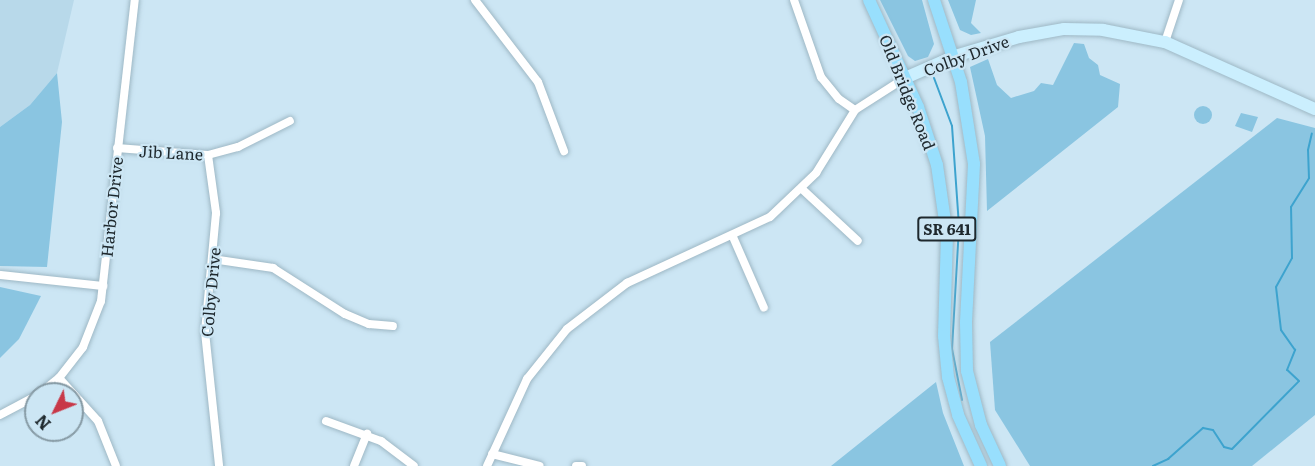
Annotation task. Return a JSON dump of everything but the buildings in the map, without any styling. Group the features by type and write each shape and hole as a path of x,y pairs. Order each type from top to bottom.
{"main road":[{"name":"Old Bridge Road","path":"869,0 905,78 928,136 943,192 947,235 944,336 948,377 958,415 981,466"},
{"name":"SR 641","path":"934,0 955,56 966,106 974,164 967,371 981,425 1000,466"}],"street":[{"name":"Harbor Drive","path":"54,382 91,332 103,286 135,0"},
{"path":"475,0 538,82 564,151"},
{"path":"794,0 821,77 839,99 855,110"},
{"path":"1165,42 1179,0"},
{"name":"Colby Drive","path":"487,466 527,379 555,342 584,313 627,283 734,237 770,217 802,189 855,110 905,78 955,56 1019,36 1064,29 1119,31 1165,42 1315,109"},
{"name":"Jib Lane","path":"117,148 208,155 238,147 290,121"},
{"name":"Colby Drive","path":"208,155 216,197 205,332 219,466"},
{"path":"802,189 858,241"},
{"path":"734,237 764,308"},
{"path":"212,259 273,268 345,314 369,324 393,326"},
{"path":"0,275 103,286"},
{"path":"59,378 98,421 116,466"},
{"name":"Harbor Drive","path":"0,415 24,402"},
{"path":"326,421 366,434 414,466"},
{"path":"354,466 366,434"},
{"path":"492,454 540,466"},
{"path":"576,466 582,466"}],"shaded area":[{"path":"0,0 74,0 57,73 30,105 0,127"},
{"path":"880,0 922,0 934,44 928,57 915,61 908,56"},
{"path":"948,0 976,0 971,23 981,33 971,35 960,30"},
{"path":"1074,43 1084,44 1089,58 1098,65 1100,75 1120,84 1118,107 987,211 985,136 970,67 988,59 997,85 1011,98 1034,91 1041,83 1053,85"},
{"path":"57,73 62,122 47,267 0,266 0,127 30,105"},
{"path":"1203,106 1209,109 1212,115 1209,121 1203,124 1197,121 1194,115 1197,109"},
{"path":"1241,113 1258,117 1252,132 1235,126"},
{"path":"1277,118 1315,128 1315,415 1252,466 1030,466 995,410 990,342"},
{"path":"0,287 41,296 19,339 0,358"},
{"path":"936,382 943,413 964,466 831,466"}],"waterway":[{"path":"934,78 952,126 959,227 952,349 962,400"},
{"path":"1153,466 1168,459 1203,428 1213,430 1224,447 1232,449 1299,381 1287,370 1295,350 1281,330 1276,287 1292,258 1291,207 1309,178 1308,150 1312,133"}]}
